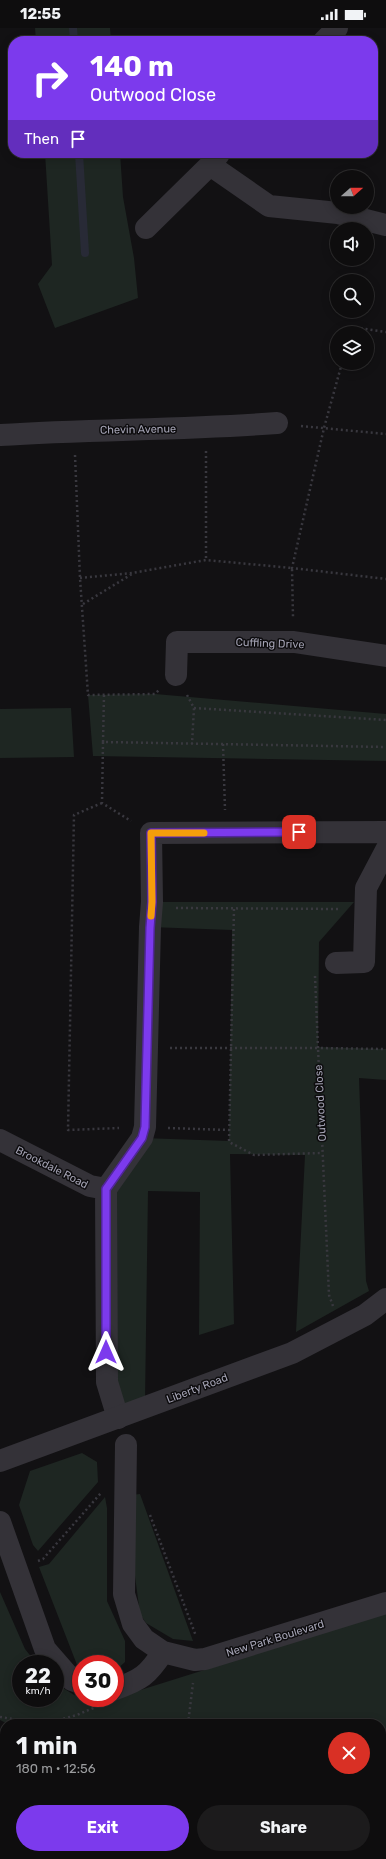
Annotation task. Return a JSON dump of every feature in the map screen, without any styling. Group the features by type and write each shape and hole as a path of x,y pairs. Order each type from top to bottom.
{"street":[{"path":"329,36 337,28"},
{"path":"146,228 215,159 269,206 338,213 386,225"},
{"name":"Chevin Avenue","path":"0,435 74,430 206,428 277,423"},
{"name":"Cuffling Drive","path":"176,675 177,642 294,642 386,656"},
{"path":"118,1418 106,1382 106,1189 142,1138 145,1127 151,908 151,833 386,832"},
{"path":"336,963 364,962 366,888 386,850"},
{"name":"Brookdale Road","path":"0,1140 90,1186 106,1189"},
{"name":"Liberty Road","path":"0,1461 292,1353 365,1315 386,1299"},
{"path":"126,1445 124,1594 133,1624 144,1639 162,1652 200,1660"},
{"path":"0,1522 45,1649 72,1680"},
{"name":"New Park Boulevard","path":"200,1660 386,1603"},
{"path":"124,1688 138,1681 153,1668 162,1652"}],"path":[{"path":"374,330 386,332"},
{"path":"294,642 292,568 324,428 340,370"},
{"path":"277,423 386,434"},
{"path":"206,428 206,560"},
{"path":"74,430 80,578 83,604 88,695 155,694 176,675 194,708 192,744"},
{"path":"80,578 132,573 206,560 386,579"},
{"path":"83,604 132,573"},
{"path":"102,803 104,695"},
{"path":"194,708 386,720"},
{"path":"103,742 386,747"},
{"path":"223,744 226,833"},
{"path":"102,803 151,833"},
{"path":"102,803 74,815 68,1130 145,1127 229,1130"},
{"path":"151,908 340,909 365,913"},
{"path":"234,908 229,1142 254,1154 322,1153"},
{"name":"Outwood Close","path":"336,963 315,961 329,1294 341,1327"},
{"path":"147,1048 386,1049"},
{"path":"17,1571 43,1559 104,1488"},
{"path":"149,1513 200,1660 189,1719"},
{"path":"62,1719 77,1715 91,1707"},
{"path":"0,1717 12,1719"}],"shaded area":[{"path":"35,28 110,28 111,36 36,36"},
{"path":"45,158 120,158 123,197 134,258 138,298 55,328 38,284 52,265"},
{"path":"155,694 386,714 386,761 93,756 88,695"},
{"path":"71,708 74,757 0,758 0,709"},
{"path":"152,902 354,902 319,942 318,1047 386,1049 386,1080 359,1078 366,1281 369,1291 296,1332 305,1155 230,1154 234,1324 199,1335 200,1192 148,1191 145,1401 118,1418 106,1189 142,1138 229,1141 232,930 150,927"},
{"path":"82,1453 97,1462 98,1482 38,1551 33,1545 19,1505 30,1471"},
{"path":"140,1494 193,1641 173,1639 146,1623 140,1614 135,1576 131,1495"},
{"path":"105,1497 107,1508 107,1601 125,1641 124,1663 124,1655 73,1655 39,1567 49,1564"},
{"path":"0,1592 25,1649 30,1655 12,1655 12,1707 64,1707 64,1689 72,1694 72,1707 124,1707 124,1695 386,1613 386,1719 0,1719"}],"waterway":[{"path":"73,28 74,36"},
{"path":"79,158 85,253"}],"slow traffic":[{"path":"151,916 151,833 204,833"}],"route":[{"path":"106,1352 106,1189 145,1132 150,928 152,902 151,833 299,832"}]}
